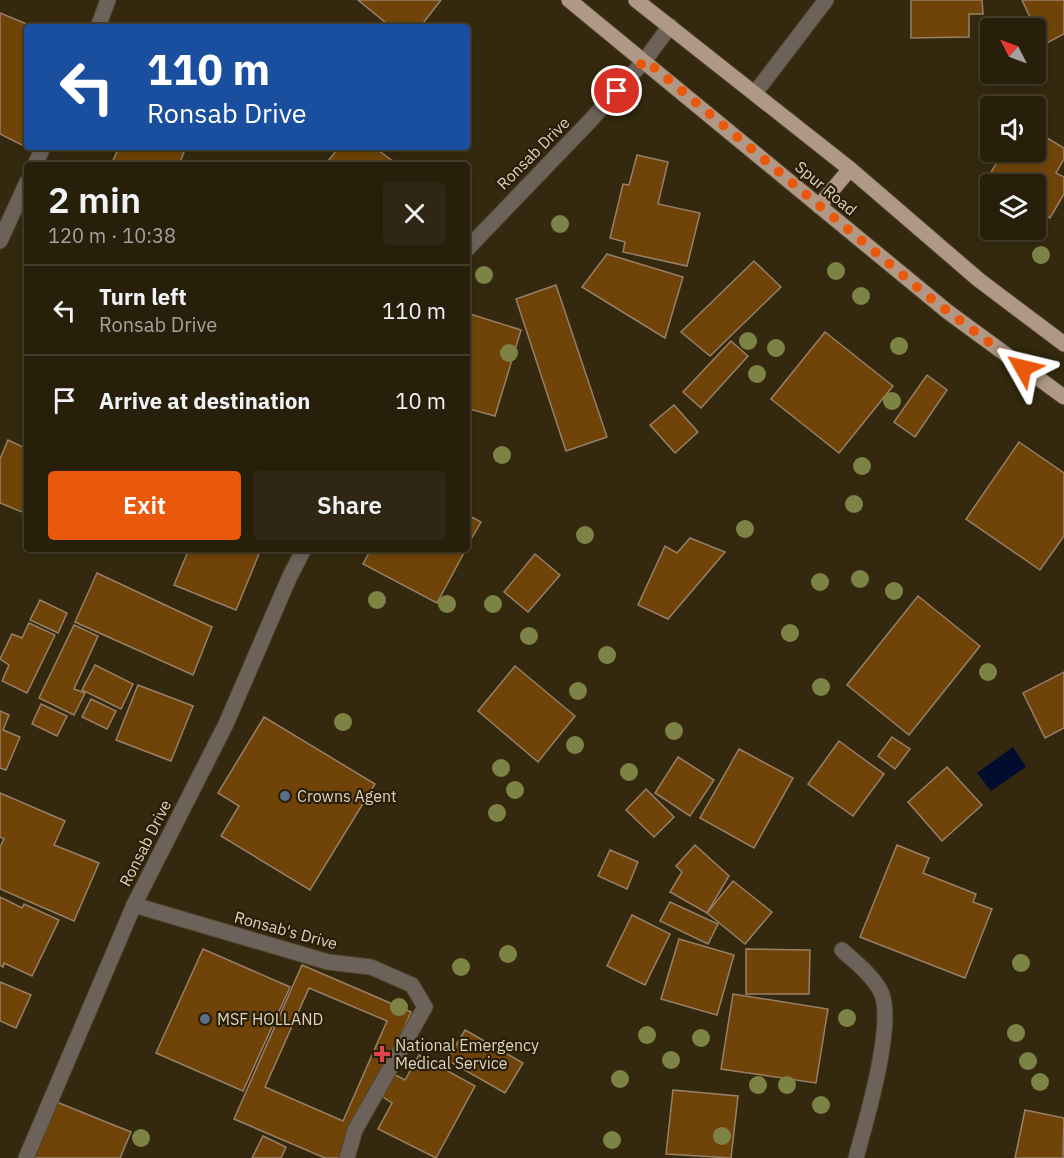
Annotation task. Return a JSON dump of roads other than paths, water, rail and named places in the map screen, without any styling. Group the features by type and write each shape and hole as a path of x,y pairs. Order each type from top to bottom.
{"main road":[{"name":"Spur Road","path":"569,0 645,60 948,312 1064,397"},
{"name":"Spur Road","path":"636,0 850,169 979,280 1064,344"},
{"path":"819,206 850,169"}],"street":[{"path":"99,24 108,0"},
{"path":"755,93 826,0"},
{"name":"Ronsab Drive","path":"470,246 590,122 645,60 670,26"},
{"path":"0,241 24,189"},
{"name":"Ronsab Drive","path":"26,1158 134,905 226,724 302,552"},
{"name":"Ronsab's Drive","path":"134,905 328,962 371,967 412,985 425,1006 355,1130 347,1158"},
{"path":"842,950 867,972 881,992 885,1011 885,1033 856,1158"}],"water":[{"path":"1013,747 1026,767 991,791 977,773"}],"place":[{"name":"Crowns Agent","path":"285,796"},
{"name":"MSF HOLLAND","path":"205,1019"},
{"name":"National Emergency Medical Service","path":"382,1054"}]}
